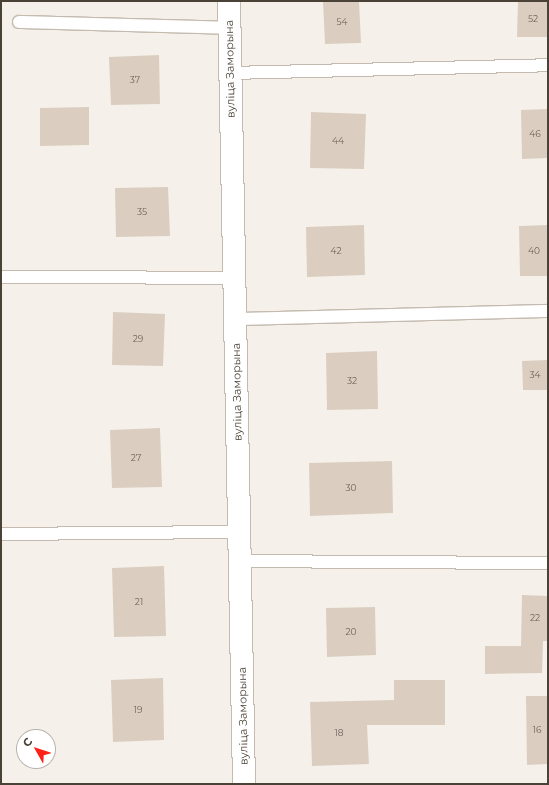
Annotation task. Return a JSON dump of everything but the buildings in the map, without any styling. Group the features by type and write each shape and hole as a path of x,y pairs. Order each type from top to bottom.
{"street":[{"name":"вуліца Заморына","path":"230,1 229,28 236,319 244,784"}],"lane":[{"path":"19,22 229,28"},
{"path":"230,73 548,65"},
{"path":"1,277 234,278"},
{"path":"236,319 548,311"},
{"path":"1,534 240,532"},
{"path":"240,561 548,563"}]}
